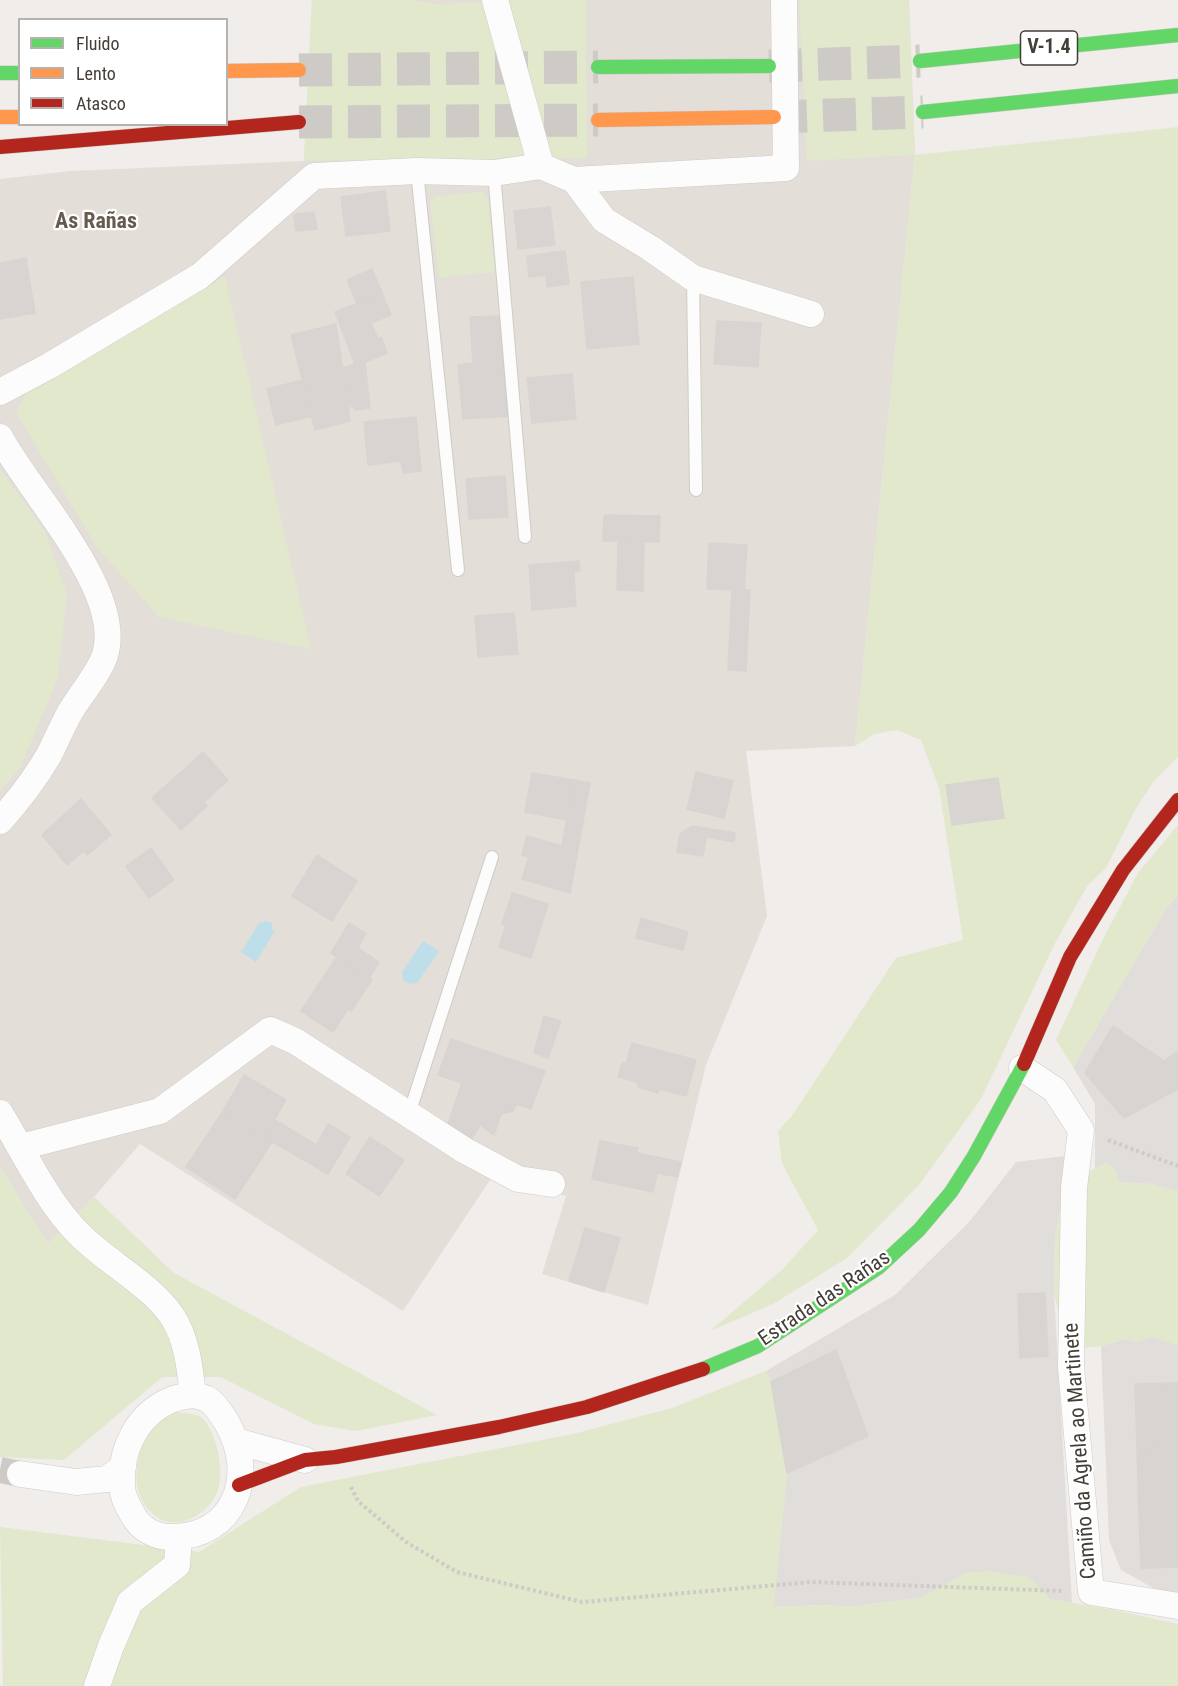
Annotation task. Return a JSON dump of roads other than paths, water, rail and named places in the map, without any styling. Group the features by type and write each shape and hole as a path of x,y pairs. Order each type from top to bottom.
{"main road":[{"name":"V-1.4","path":"920,62 1178,35"},
{"path":"598,67 769,66"},
{"path":"228,71 299,70"},
{"path":"0,73 18,73"},
{"name":"V-1.4","path":"924,112 1178,86"},
{"path":"0,117 18,117"},
{"path":"598,120 774,117"},
{"path":"0,147 299,122 228,120"},
{"name":"Estrada das Rañas","path":"239,1485 305,1460 336,1457 499,1427 587,1407 689,1375 758,1346 878,1268 919,1230 951,1192 974,1156 1022,1068 1070,957 1123,870 1178,800"}],"street":[{"path":"495,0 541,166"},
{"path":"0,392 49,366 200,276 314,176 417,171 494,172 541,166 574,180 786,168 784,0"},
{"path":"574,180 604,220 693,278 811,314"},
{"path":"0,437 21,473 52,514 87,572 101,603 107,628 105,655 69,712 49,754 31,783 0,821"},
{"path":"21,1147 160,1111 270,1030 295,1041 464,1150 518,1179 552,1184"},
{"name":"Camiño da Agrela ao Martinete","path":"1022,1068 1055,1090 1081,1130 1074,1188 1071,1367 1091,1592 1178,1606"},
{"path":"0,1113 56,1208 80,1235 156,1298 173,1317 183,1340 193,1395"},
{"path":"193,1395 209,1399 220,1412 236,1441 240,1465 239,1485 233,1505 223,1519 203,1533 179,1538 163,1537 146,1530 134,1518 122,1488 123,1467 134,1429 150,1412 171,1400 193,1395"},
{"name":"Estrada das Rañas","path":"236,1441 305,1460"},
{"path":"20,1474 76,1482 107,1479 123,1467"},
{"path":"76,1482 129,1506"},
{"path":"98,1686 111,1646 130,1602 177,1565 179,1538"}],"lane":[{"path":"417,171 458,570"},
{"path":"494,172 525,537"},
{"path":"693,278 696,490"},
{"path":"409,1114 492,857"}],"water":[{"path":"260,922 272,923 272,930 275,931 256,962 241,952"},
{"path":"423,941 439,951 418,982 408,983 403,980 402,972"}],"tunnel":[{"path":"769,66 920,61"},
{"path":"299,70 598,67"},
{"path":"774,117 923,112"},
{"path":"299,122 598,120"},
{"path":"0,1470 20,1474"}],"district":[{"name":"As Rañas","path":"96,222"}]}
